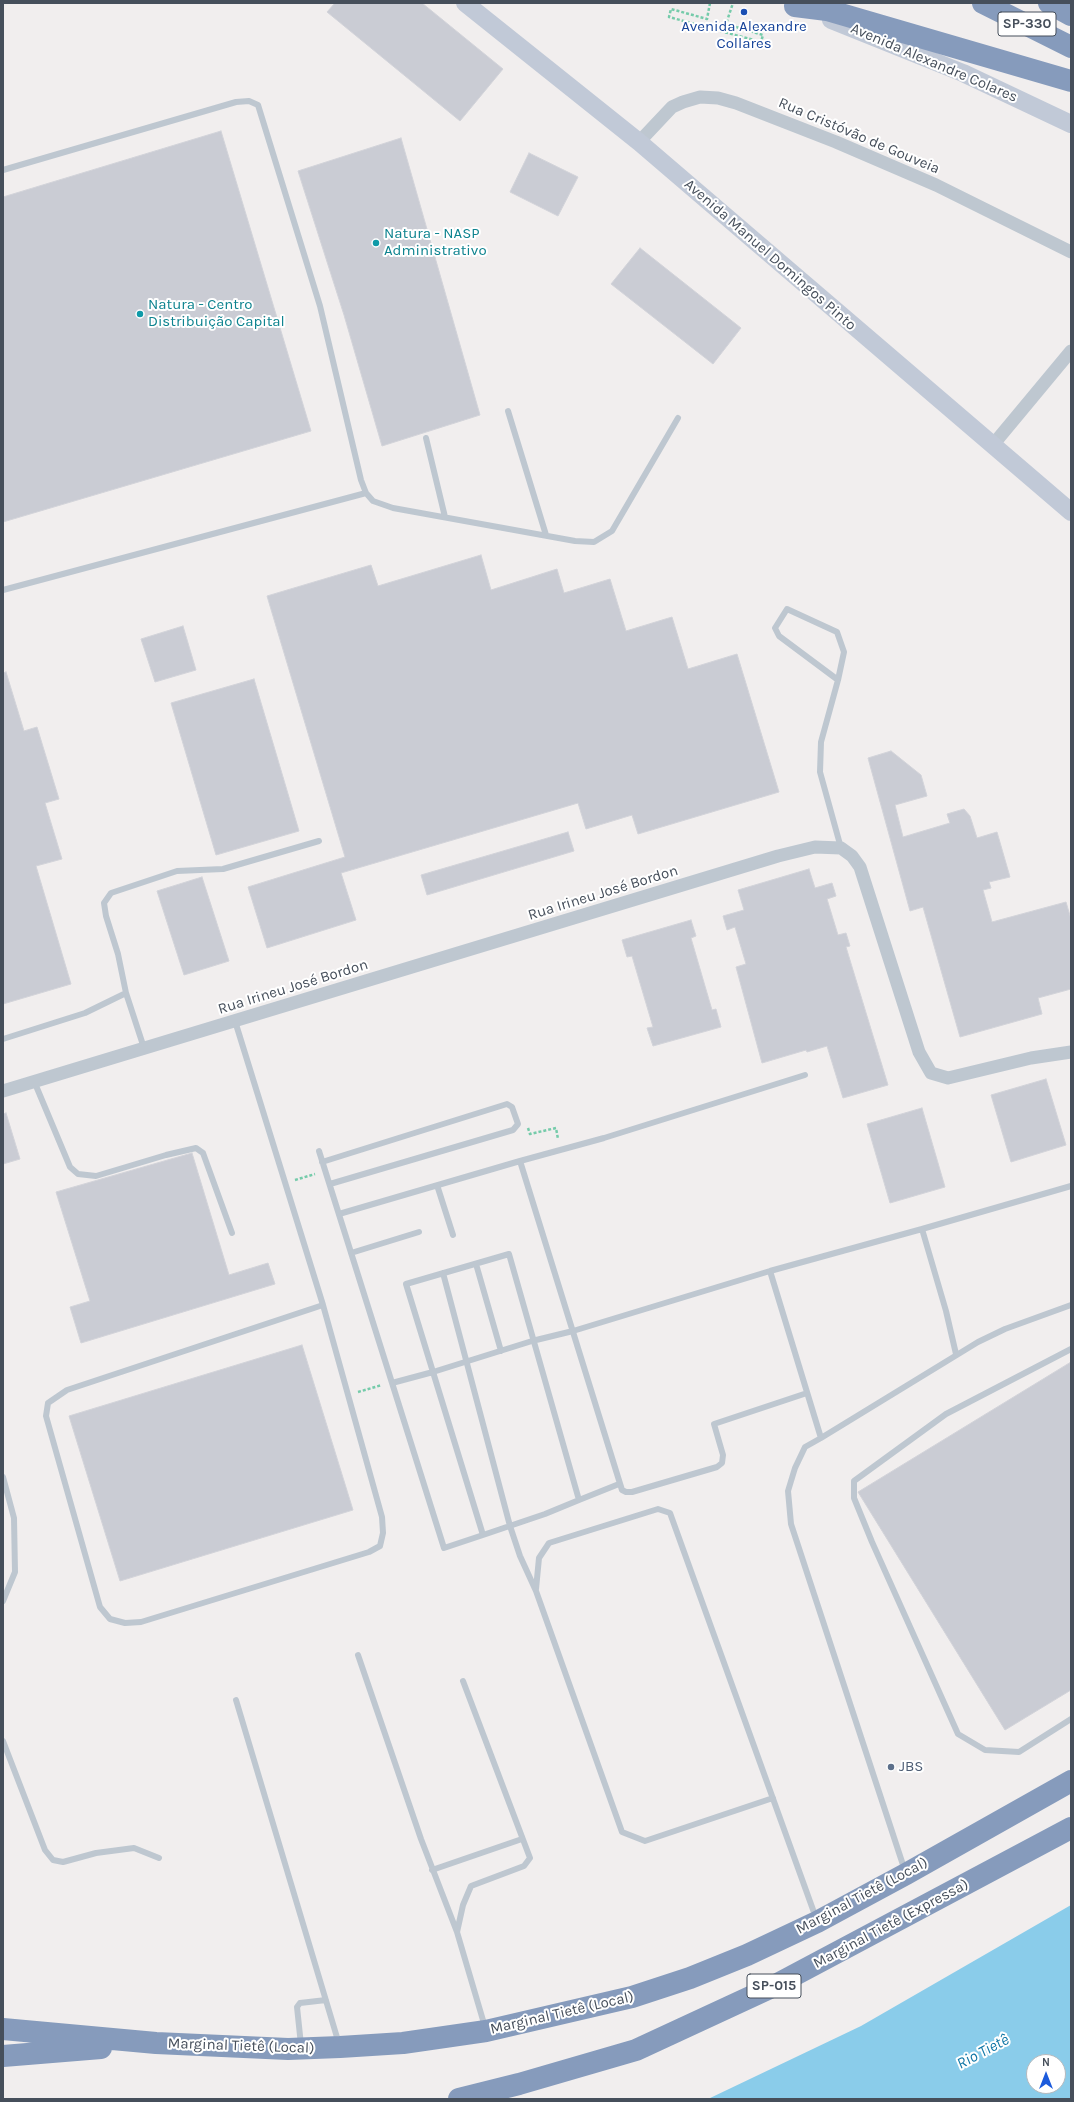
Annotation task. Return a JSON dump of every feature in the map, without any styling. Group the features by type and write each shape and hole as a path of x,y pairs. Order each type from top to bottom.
{"highway":[{"name":"SP-330","path":"983,3 1071,47"},
{"path":"1049,3 1071,15"},
{"path":"792,4 827,10 1071,81"},
{"name":"Marginal Tietê (Local)","path":"3,2029 156,2043 302,2049 403,2043 486,2031 632,1997 690,1978 817,1922 906,1874 1071,1781"},
{"name":"Marginal Tietê (Expressa)","path":"459,2099 519,2084 636,2050 772,1987 1071,1828"},
{"path":"3,2056 156,2043"}],"street":[{"name":"Avenida Manuel Domingos Pinto","path":"465,3 639,142 992,446 1071,512"},
{"name":"Avenida Alexandre Colares","path":"792,4 963,73 1071,124"},
{"name":"Rua Cristóvão de Gouveia","path":"639,142 672,108 683,102 700,97 718,98 736,103 836,142 907,173 1071,252"},
{"path":"992,446 1071,351"},
{"name":"Rua Irineu José Bordon","path":"3,1090 144,1049 778,856 815,847 841,848"},
{"path":"841,848 852,856 860,867 919,1052 931,1073 948,1078 1032,1058 1071,1052"}],"lane":[{"path":"3,170 236,102 249,100 258,105 320,306 361,480 366,493 373,501 393,508 546,534 586,543 594,542 612,530 678,418"},
{"path":"508,410 546,534"},
{"path":"426,438 445,517"},
{"path":"3,590 366,493"},
{"path":"838,680 779,636 775,628 787,609 837,632 844,652 838,680 821,742 820,772 841,848"},
{"path":"144,1049 126,993 118,954 106,916 104,903 111,893 177,871 223,868 319,840"},
{"path":"3,1039 85,1013 126,993"},
{"path":"235,1021 323,1305 382,1517 383,1533 380,1546 369,1552 141,1622 125,1623 110,1619 100,1607 46,1416 48,1403 67,1390 323,1305"},
{"path":"339,1214 559,1149 604,1138 805,1075"},
{"path":"34,1081 70,1167 78,1174 96,1176 166,1154 196,1148 203,1153 232,1233"},
{"path":"322,1162 507,1104 511,1105 518,1124 513,1130 330,1184"},
{"path":"319,1151 444,1548 510,1526 619,1484"},
{"path":"520,1161 622,1490 632,1492 717,1467 722,1463 723,1455 714,1424 807,1393"},
{"path":"437,1185 453,1235"},
{"path":"392,1383 433,1372 532,1341 573,1331 770,1270 922,1229 1071,1186"},
{"path":"922,1229 946,1311 956,1354"},
{"path":"351,1253 419,1232"},
{"path":"483,1535 406,1284 509,1254 532,1341 579,1500"},
{"path":"476,1264 501,1351"},
{"path":"770,1270 821,1438"},
{"path":"443,1273 510,1526 520,1556 536,1591 622,1832 646,1841 773,1798"},
{"path":"906,1874 791,1524 788,1491 795,1468 805,1447 956,1354 1005,1329 1071,1305"},
{"path":"1071,1350 946,1414 854,1481 854,1498 872,1542 958,1734 985,1750 1019,1752 1071,1719"},
{"path":"3,1477 14,1518 16,1572 3,1601"},
{"path":"536,1591 539,1558 549,1543 658,1509 670,1513 817,1922"},
{"path":"358,1656 432,1870 457,1932 486,2031"},
{"path":"457,1932 463,1905 471,1886 524,1866 530,1858 463,1681"},
{"path":"236,1700 340,2047"},
{"path":"3,1741 45,1850 53,1860 63,1862 96,1853 134,1848 159,1858"},
{"path":"432,1870 522,1839"},
{"path":"302,2049 297,2007 300,2002 326,2000"}],"path":[{"path":"710,3 708,19 671,9 669,17 761,42 763,35 726,24 733,3"},
{"path":"514,1115 523,1113 530,1134 556,1128 559,1149"},
{"path":"285,1183 325,1171"},
{"path":"348,1395 392,1383"}],"water":[{"name":"Rio Tietê","path":"1071,1905 1071,2099 708,2099 861,2026"}],"building":[{"path":"335,3 422,3 503,69 460,121 327,12"},
{"name":"Natura - Centro Distribuição Capital","path":"221,131 311,431 3,522 3,197"},
{"name":"Natura - NASP Administrativo","path":"401,138 480,415 382,446 344,315 298,171"},
{"path":"529,153 578,177 558,216 510,192"},
{"path":"640,248 741,328 713,364 611,284"},
{"path":"481,555 491,590 557,569 564,593 610,579 626,631 672,617 688,669 737,654 779,792 638,834 632,815 586,829 578,803 341,873 356,920 267,948 248,887 345,857 267,596 371,565 378,586"},
{"path":"183,626 196,670 155,682 141,639"},
{"path":"6,672 24,731 37,727 59,799 45,803 62,859 36,866 71,984 3,1004 3,673"},
{"path":"254,679 299,831 216,855 171,703"},
{"path":"891,751 921,775 927,796 895,805 903,837 950,823 947,814 964,809 970,816 977,838 997,832 1010,877 989,882 991,888 983,890 992,922 1066,902 1071,919 1071,989 1038,998 1042,1014 960,1037 923,907 910,911 868,758"},
{"path":"568,832 574,851 427,895 421,875"},
{"path":"809,869 815,888 832,883 836,896 827,899 838,935 846,933 850,946 846,947 888,1085 843,1098 827,1046 807,1052 806,1050 762,1063 736,967 746,964 735,927 727,930 723,916 744,910 738,890"},
{"path":"202,877 229,961 184,975 157,891"},
{"path":"691,920 696,936 691,938 712,1010 716,1009 721,1027 653,1046 647,1028 653,1027 632,956 627,957 622,940"},
{"path":"1046,1079 1066,1145 1011,1162 991,1095"},
{"path":"922,1108 945,1187 890,1203 867,1124"},
{"path":"6,1113 20,1159 3,1164 3,1114"},
{"path":"192,1153 229,1275 268,1263 275,1284 81,1343 70,1307 90,1301 56,1192"},
{"path":"302,1345 353,1510 120,1581 69,1416"},
{"path":"1071,1362 1071,1690 1005,1730 858,1492"}],"place":[{"name":"Avenida Alexandre Collares","path":"744,12"},
{"name":"Natura - NASP Administrativo","path":"376,243"},
{"name":"Natura - Centro Distribuição Capital","path":"140,314"},
{"name":"JBS","path":"891,1767"}]}
